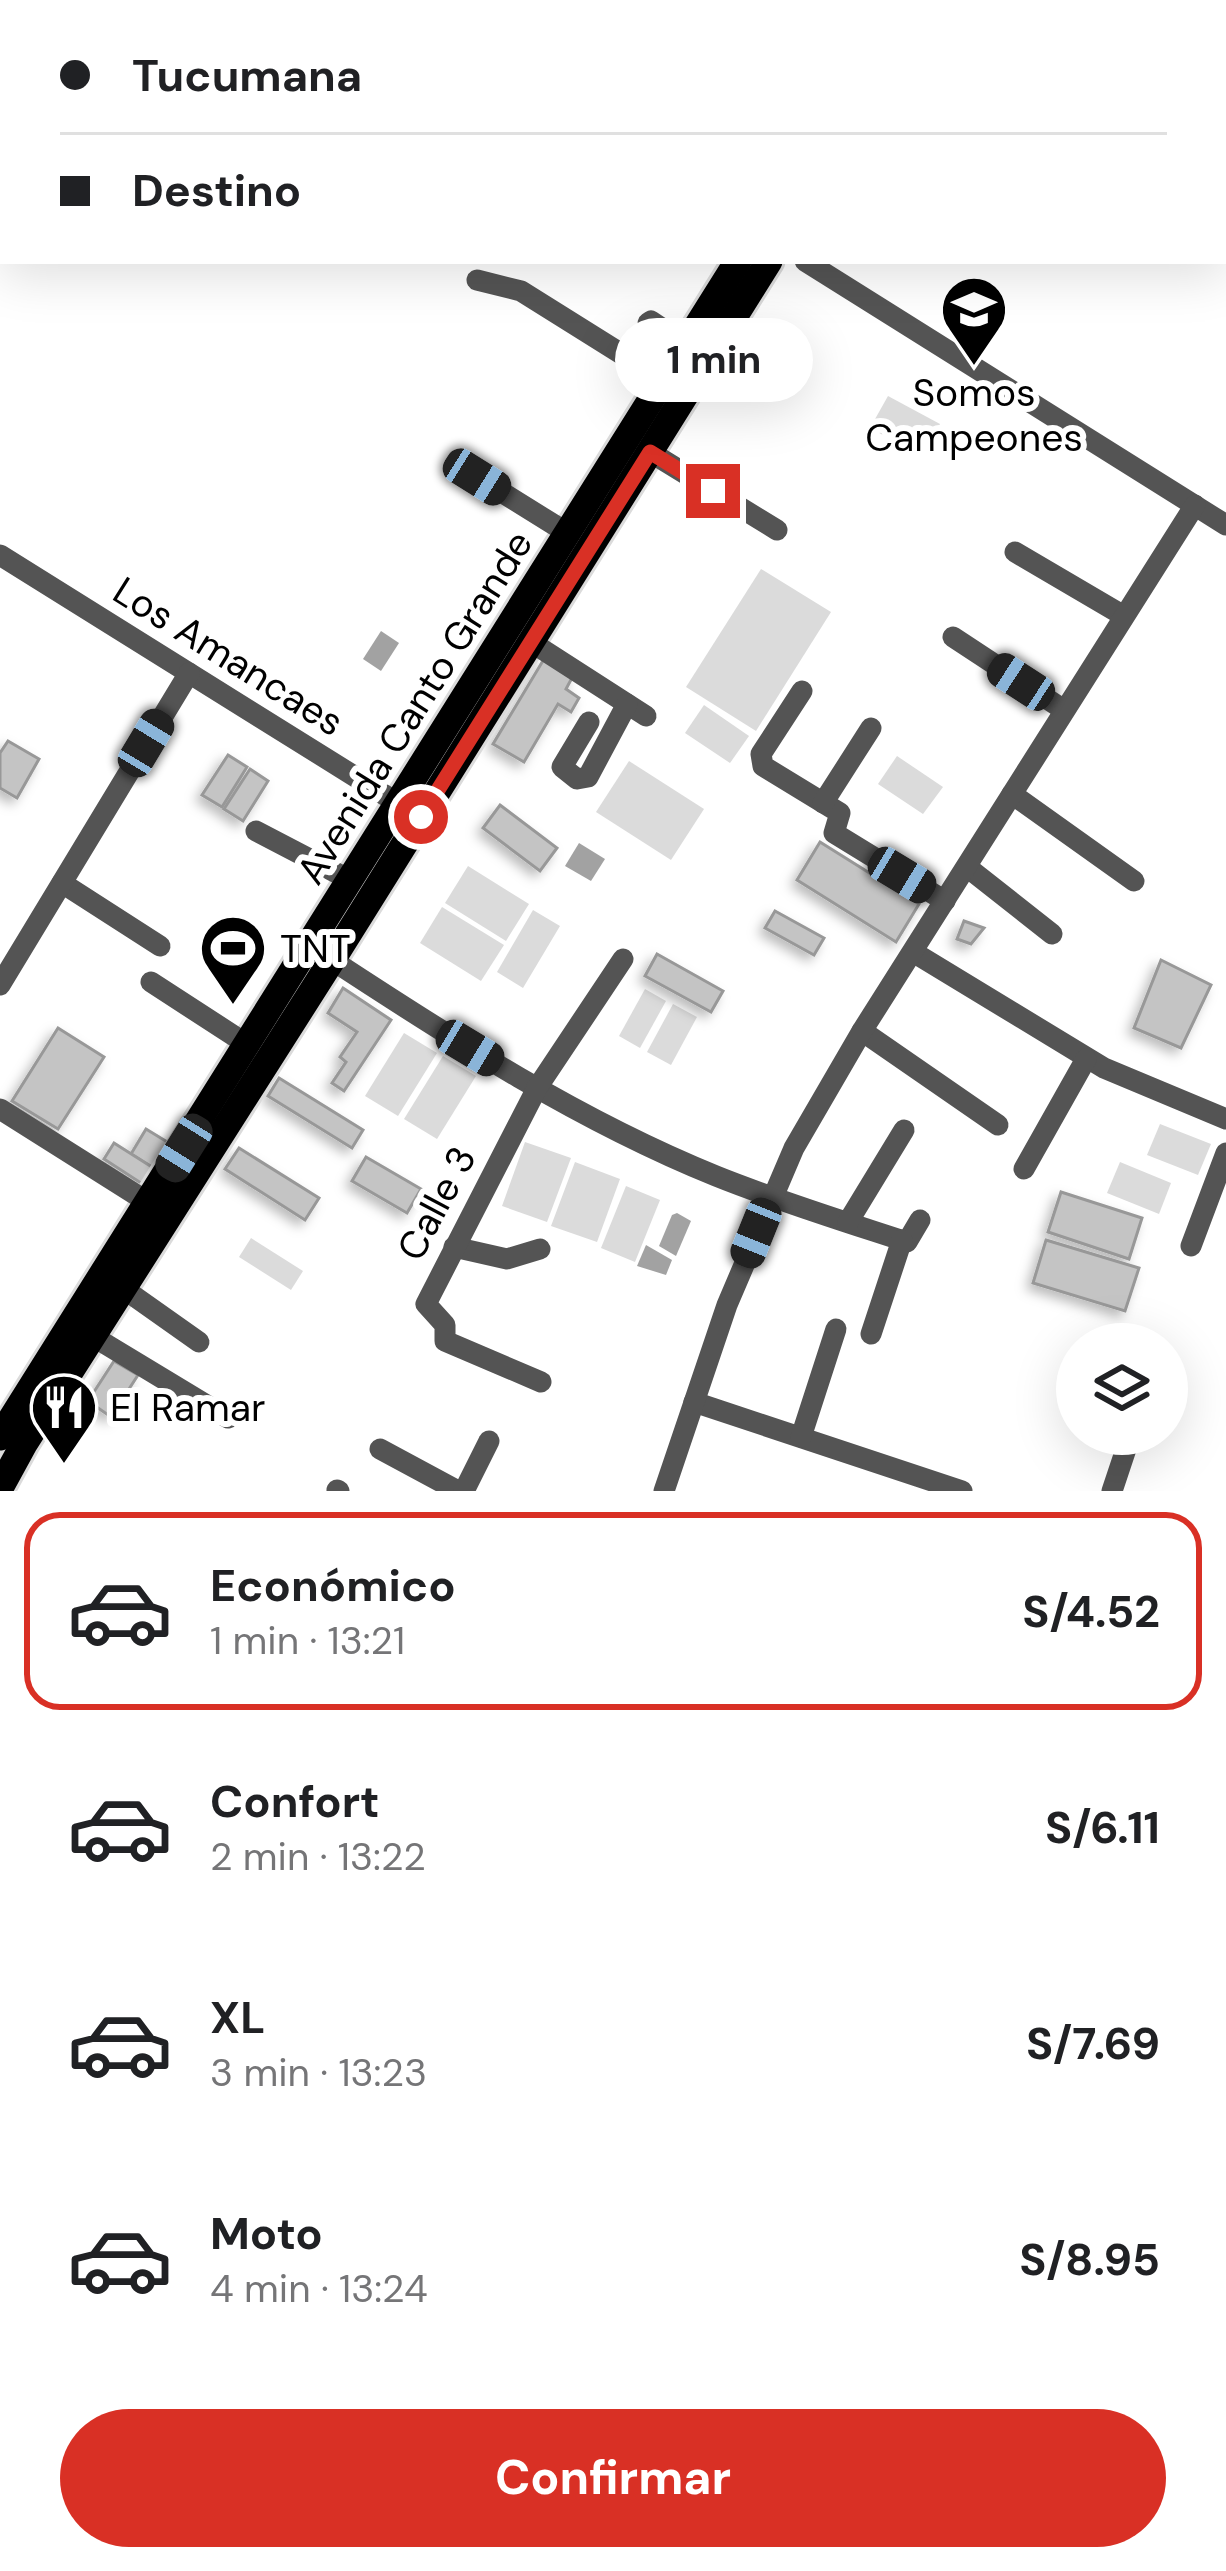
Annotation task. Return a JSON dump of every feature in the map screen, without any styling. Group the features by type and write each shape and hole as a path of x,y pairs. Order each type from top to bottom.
{"main road":[{"name":"Avenida Canto Grande","path":"0,1437 9,1403 159,1209 332,960 409,810 568,534 662,350 735,264"},
{"name":"Avenida Canto Grande","path":"8,1484 124,1289 159,1209 248,1045 350,880 409,810 531,642 650,452 662,350 765,264"}],"street":[{"path":"811,264 1226,525"},
{"path":"477,280 521,291 662,350"},
{"path":"650,452 777,530"},
{"path":"477,477 568,534"},
{"path":"664,1491 727,1304 771,1197 862,1031 1195,505"},
{"path":"1015,552 1124,616"},
{"name":"Los Amancaes","path":"0,555 409,810"},
{"path":"953,638 1064,710"},
{"path":"531,642 636,710 588,776 577,779 562,766 589,722"},
{"path":"0,985 189,673"},
{"path":"802,691 760,760 840,814 834,833 945,901"},
{"path":"823,803 871,728"},
{"path":"1012,794 1134,880"},
{"path":"256,831 350,880"},
{"path":"967,867 1052,934"},
{"path":"62,883 160,946"},
{"path":"913,952 1086,1058 1226,1119"},
{"name":"Calle 3","path":"541,1382 446,1340 446,1325 429,1310 428,1298 538,1088 623,959"},
{"path":"332,960 436,1029 538,1088 711,1174 902,1240 913,1237 920,1220"},
{"path":"151,982 248,1045"},
{"path":"862,1031 998,1125"},
{"path":"1024,1168 1086,1058"},
{"path":"0,1109 159,1209"},
{"path":"848,1222 904,1130"},
{"path":"1191,1246 1226,1153"},
{"path":"871,1334 902,1240"},
{"path":"454,1246 507,1259 540,1249"},
{"path":"124,1289 199,1342"},
{"path":"801,1437 836,1329"},
{"path":"94,1337 228,1418"},
{"path":"694,1402 962,1491"},
{"path":"380,1449 461,1491 489,1441"},
{"path":"1112,1491 1124,1455"}],"shaded area":[{"path":"888,396 940,424 922,456 870,428"},
{"path":"761,569 831,612 756,731 686,687"},
{"path":"381,631 399,643 381,671 363,659"},
{"path":"704,705 749,736 730,763 685,733"},
{"path":"897,756 943,787 923,814 878,784"},
{"path":"629,761 704,809 671,860 596,812"},
{"path":"579,843 605,859 591,881 565,866"},
{"path":"468,866 529,904 506,941 445,903"},
{"path":"442,907 504,945 481,981 420,943"},
{"path":"533,910 560,926 523,988 497,972"},
{"path":"645,989 666,1001 640,1048 619,1036"},
{"path":"673,1004 697,1017 671,1065 647,1052"},
{"path":"404,1033 437,1053 398,1116 365,1096"},
{"path":"443,1056 476,1076 437,1139 404,1119"},
{"path":"1160,1124 1211,1144 1198,1175 1147,1155"},
{"path":"525,1142 571,1158 547,1222 502,1206"},
{"path":"575,1162 620,1179 597,1242 551,1226"},
{"path":"1120,1162 1171,1183 1159,1214 1107,1193"},
{"path":"626,1186 660,1200 635,1262 601,1248"},
{"path":"677,1213 691,1221 676,1256 659,1246"},
{"path":"251,1238 303,1271 291,1290 239,1257"},
{"path":"646,1245 672,1260 666,1275 637,1266"}],"building":[{"path":"544,659 573,676 566,689 579,698 571,712 558,704 524,762 493,744"},
{"path":"8,741 39,759 17,798 0,788 0,753"},
{"path":"228,755 247,767 222,807 202,795"},
{"path":"250,769 268,781 243,821 224,809"},
{"path":"500,805 557,848 540,871 483,828"},
{"path":"820,842 919,904 896,942 797,880"},
{"path":"775,911 824,938 814,955 765,928"},
{"path":"964,921 984,928 971,944 957,939"},
{"path":"657,954 723,991 711,1012 645,976"},
{"path":"1161,960 1211,985 1181,1048 1134,1028"},
{"path":"343,988 391,1020 344,1091 332,1083 346,1062 340,1057 357,1032 328,1013"},
{"path":"58,1028 104,1057 58,1129 12,1101"},
{"path":"279,1078 363,1130 352,1148 268,1096"},
{"path":"146,1129 169,1143 155,1169 131,1154"},
{"path":"114,1143 155,1169 144,1185 104,1159"},
{"path":"239,1148 319,1198 305,1220 225,1169"},
{"path":"366,1157 421,1189 407,1213 352,1181"},
{"path":"1061,1192 1142,1218 1129,1259 1048,1232"},
{"path":"1046,1240 1139,1268 1125,1311 1033,1283"},
{"path":"114,1361 138,1375 111,1417 88,1401"}],"place":[{"name":"Somos Campeones","path":"974,368"},
{"name":"TNT","path":"233,1007"},
{"name":"El Ramar","path":"64,1466"}],"route":[{"path":"421,817 650,452 713,491"}]}
